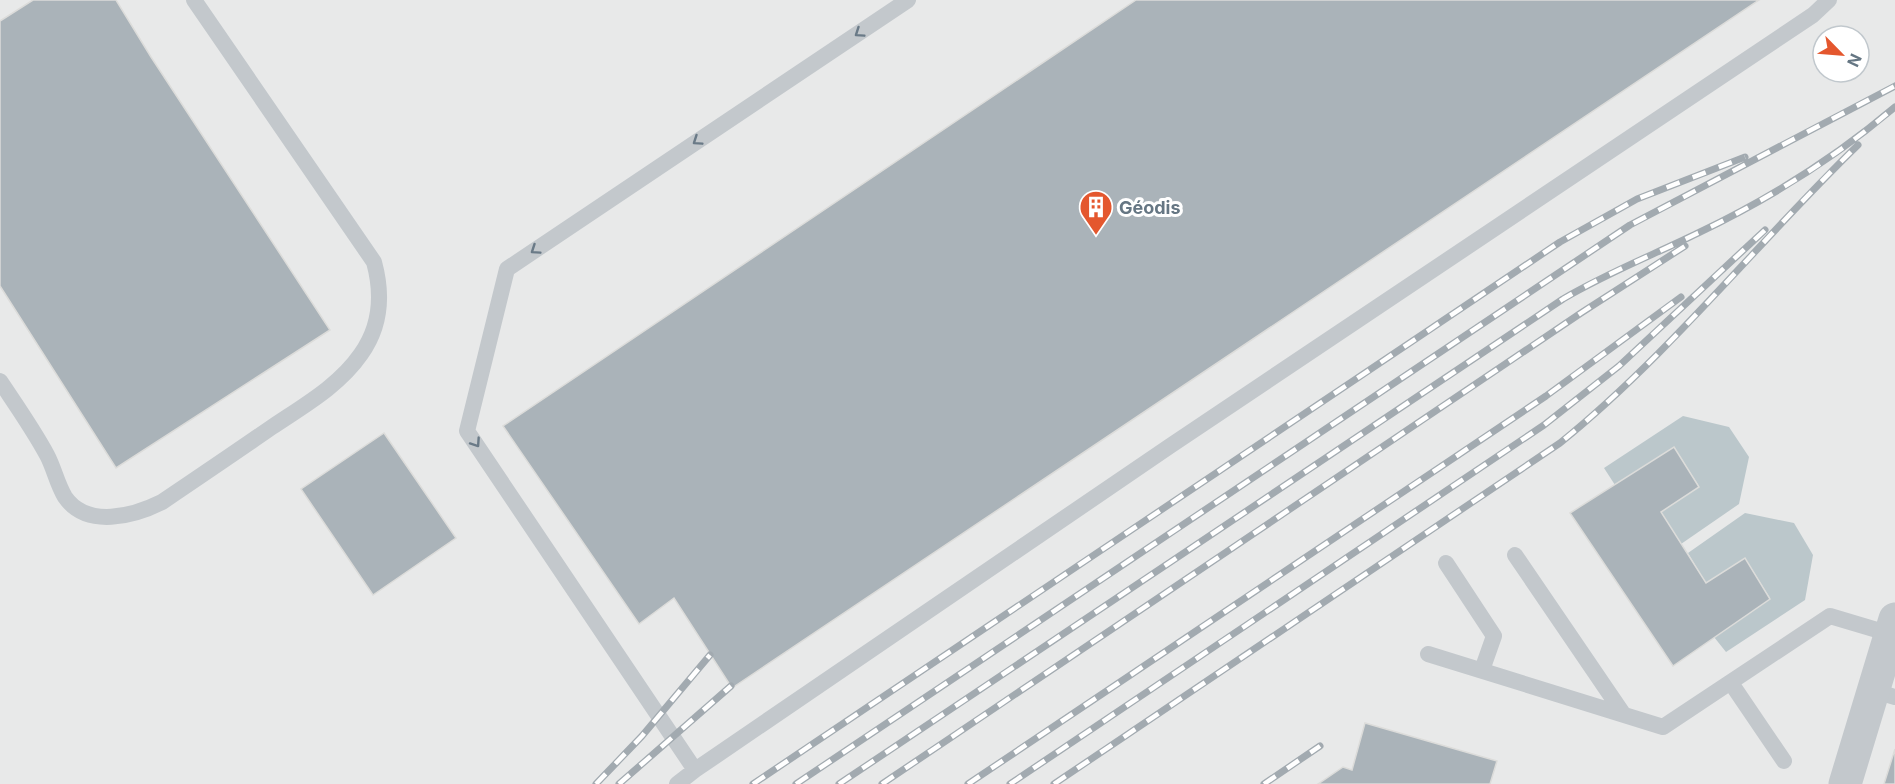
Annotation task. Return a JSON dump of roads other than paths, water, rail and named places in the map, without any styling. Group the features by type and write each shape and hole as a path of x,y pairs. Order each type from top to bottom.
{"street":[{"path":"1845,784 1884,694 1893,629"}],"lane":[{"path":"0,381 47,455 65,498 74,506 89,513 125,516 141,512 162,502 319,395 361,354 372,332 379,310 380,286 374,262 194,0"},
{"path":"695,770 467,431 507,269 908,0"},
{"path":"677,784 1170,446 1813,15 1829,0"},
{"path":"1515,555 1624,715"},
{"path":"1446,563 1494,636 1482,670"},
{"path":"1428,654 1663,727 1830,616 1893,629"},
{"path":"1731,683 1784,760"}],"railway":[{"path":"796,784 1630,225 1895,86"},
{"path":"839,784 1563,299 1776,192 1849,143 1895,107"},
{"path":"1054,784 1560,443 1639,373 1858,145"},
{"path":"753,784 1560,242 1637,199 1745,157"},
{"path":"1010,784 1544,425 1619,366 1765,230"},
{"path":"882,784 1581,313 1685,246"},
{"path":"968,784 1546,396 1681,297"},
{"path":"596,784 642,736 710,655"},
{"path":"619,784 731,686"},
{"path":"1264,784 1320,746"}],"place":[{"name":"Géodis","path":"1096,236"}]}
